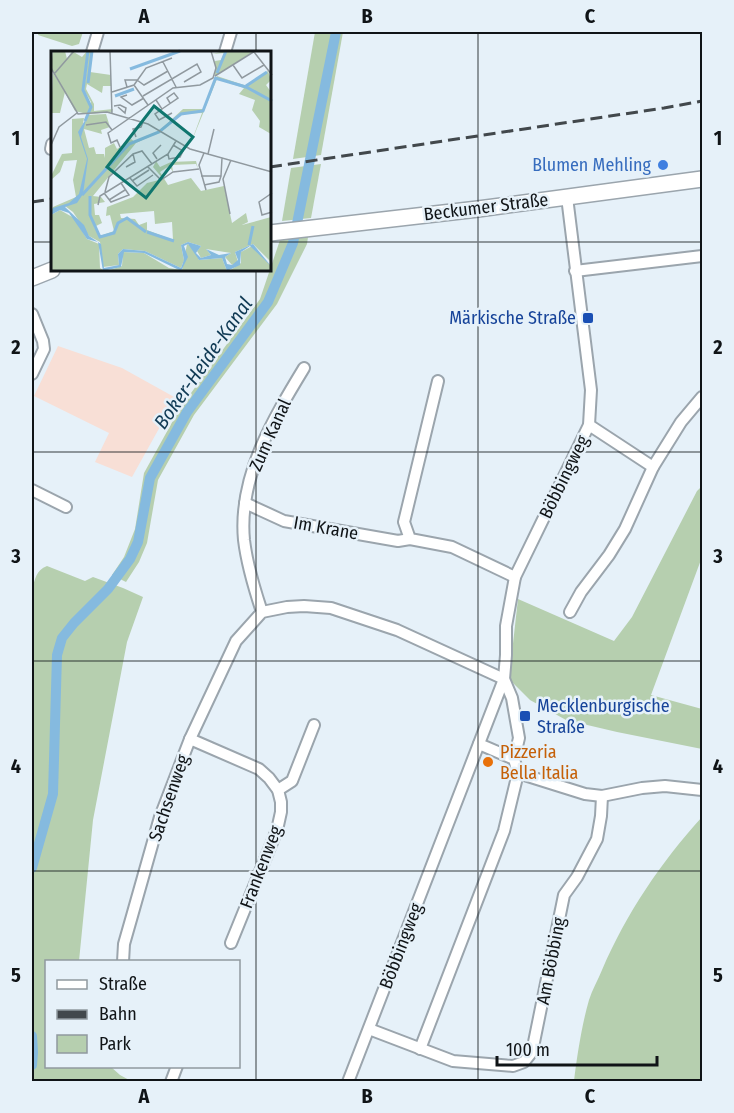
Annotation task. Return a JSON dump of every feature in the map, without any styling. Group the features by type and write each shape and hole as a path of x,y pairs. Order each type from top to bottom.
{"main road":[{"name":"Beckumer Straße","path":"276,232 478,209 702,179"},
{"path":"32,278 51,270"}],"street":[{"path":"92,51 98,32"},
{"path":"225,51 231,32"},
{"name":"Böbbingweg","path":"348,1082 504,679 506,626 515,578 589,425 591,390 567,197"},
{"path":"575,271 702,256"},
{"path":"32,314 44,349 32,374"},
{"name":"Zum Kanal","path":"262,612 250,573 244,539 245,503 256,456 285,398 304,368"},
{"path":"411,540 404,522 438,381"},
{"path":"570,612 581,592 625,529 653,468 681,422 702,397"},
{"path":"589,425 653,468"},
{"path":"32,490 66,507"},
{"name":"Im Krane","path":"245,503 284,521 452,548 515,578"},
{"path":"262,612 304,606 331,608 397,630 504,679"},
{"name":"Sachsenweg","path":"123,960 124,944 160,817 190,739 236,641 262,612"},
{"name":"Böbbingweg","path":"504,679 512,698 519,738 514,759"},
{"path":"190,739 260,769 278,790 292,781 314,725"},
{"path":"420,1049 504,831 519,773 514,759 479,744"},
{"path":"519,773 585,794 602,796 665,786 702,790"},
{"name":"Frankenweg","path":"231,943 277,830 281,812 278,790"},
{"name":"Am Böbbing","path":"369,1029 453,1061 513,1066 524,1062 532,1052 564,895 577,877 597,839 602,796"}],"shaded area":[{"path":"58,346 122,368 176,398 132,477 95,462 109,433 34,396"}],"green space":[{"path":"39,32 83,32 79,44 72,46 38,35"},
{"path":"315,32 343,32 321,155 293,159"},
{"path":"321,164 311,218 282,221 291,168"},
{"path":"308,237 307,244 277,304 194,415 158,480 147,543 139,562 126,582 112,575 124,557 135,529 144,473 180,408 260,299 269,272 272,272 272,264 280,240"},
{"path":"702,486 702,557 651,695 702,709 702,749 566,720 530,700 509,679 518,599 614,641 632,617 697,491"},
{"path":"47,566 85,581 93,577 143,597 127,642 93,820 79,960 45,960 45,1068 112,1068 131,1081 32,1081 32,590 38,572"},
{"path":"702,817 702,1081 574,1081 589,1000 612,949 646,889 672,852"}],"waterway":[{"name":"Boker-Heide-Kanal","path":"32,868 53,794 57,655 62,638 108,589 130,559 138,542 150,478 187,412 268,302 293,243 336,32"},
{"name":"Boker-Heide-Kanal","path":"32,1036 32,1065"}],"railway":[{"path":"272,167 702,101"},
{"path":"32,202 51,199"}],"place":[{"name":"Blumen Mehling","path":"663,165"},
{"name":"Märkische Straße","path":"588,318"},
{"name":"Mecklenburgische Straße","path":"525,716"},
{"name":"Pizzeria Bella Italia","path":"488,762"}]}
